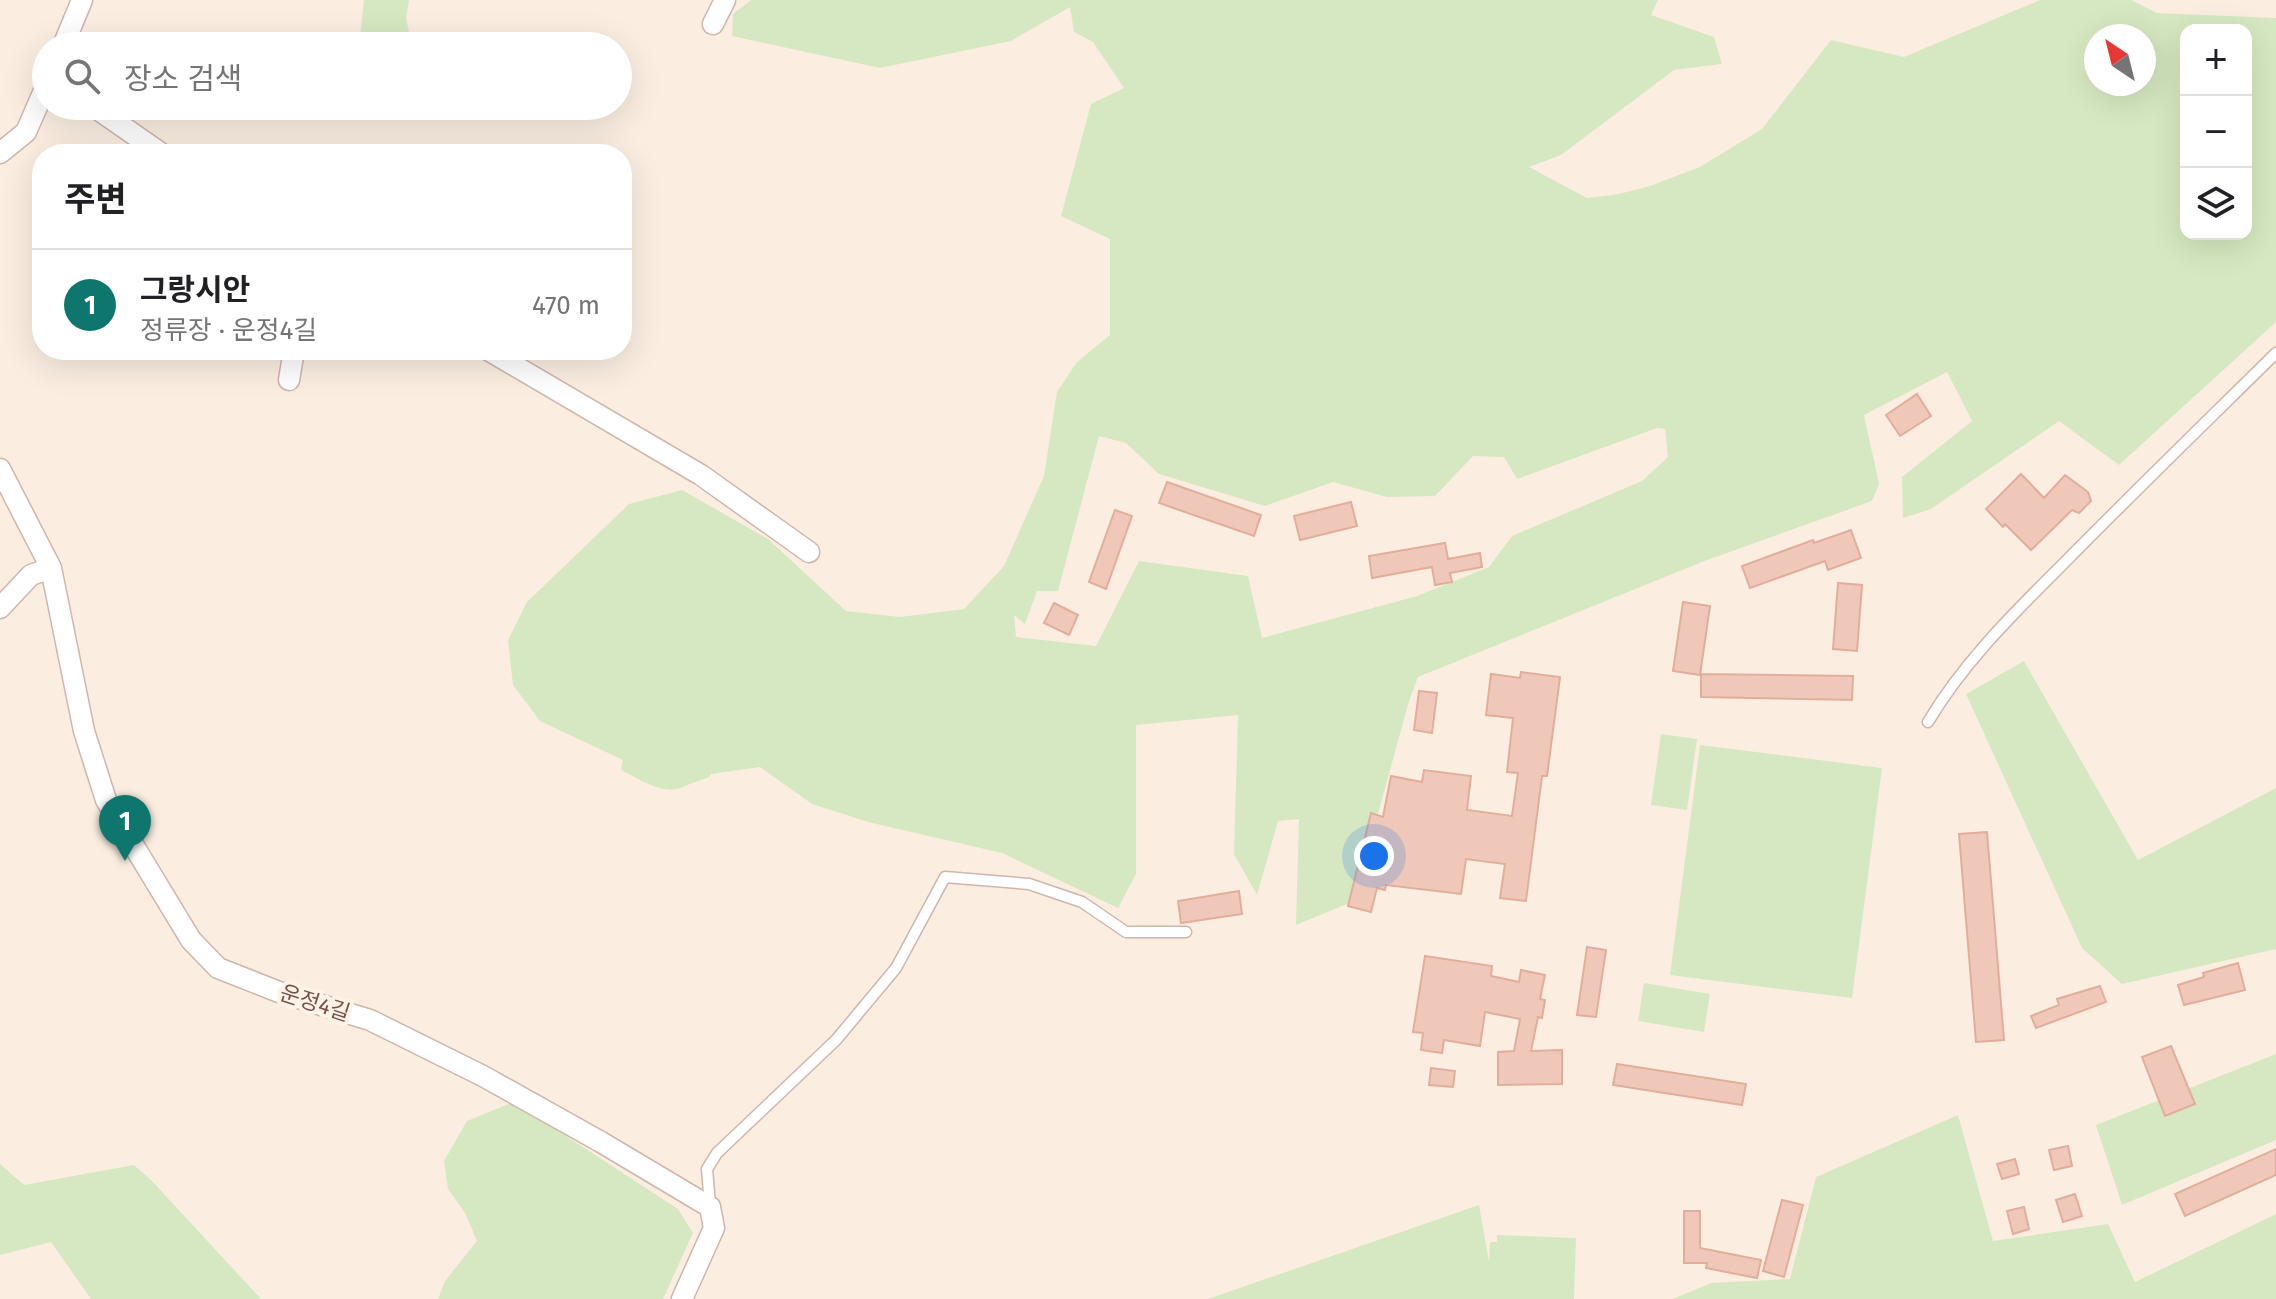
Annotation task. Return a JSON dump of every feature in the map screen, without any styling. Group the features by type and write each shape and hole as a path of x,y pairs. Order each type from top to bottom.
{"street":[{"path":"69,32 82,0"},
{"path":"713,24 725,0"},
{"path":"0,153 26,132 32,118"},
{"path":"113,120 148,144"},
{"path":"289,380 292,360"},
{"path":"505,360 701,475 809,552"},
{"name":"운정4길","path":"0,469 51,568 84,731 106,800 191,940 218,968 279,992 370,1020 496,1083 710,1207"},
{"path":"0,608 31,575 51,568"},
{"path":"682,1299 714,1228 710,1207"}],"lane":[{"path":"1928,722 1951,686 1985,645 2276,353"},
{"path":"710,1207 707,1169 717,1153 836,1040 896,968 945,877 1029,884 1082,902 1126,932 1186,932"}],"green space":[{"path":"364,0 409,0 406,18 409,32 361,32"},
{"path":"751,0 1658,0 1651,15 1714,37 1722,64 1674,70 1561,155 1529,167 1587,198 1650,186 1700,167 1762,129 1831,40 1904,57 2040,0 2131,0 2157,13 2276,18 2276,322 2119,465 2059,421 1931,509 1903,518 1902,477 1972,421 1947,372 1864,415 1879,484 1872,501 1707,560 1418,677 1354,901 1296,925 1299,819 1278,821 1257,895 1234,854 1238,715 1136,725 1136,874 1118,908 1002,853 868,822 812,804 760,767 711,774 708,778 675,789 659,788 621,770 623,760 540,721 513,685 508,640 527,602 629,504 682,490 768,539 846,611 900,617 964,609 1004,566 1044,476 1057,392 1077,362 1110,335 1110,239 1061,216 1091,104 1124,88 1093,42 1074,32 1070,7 1011,41 880,68 732,36 733,14","holes":["1657,428 1665,429 1668,457 1642,481 1512,536 1489,567 1417,596 1262,638 1248,576 1139,561 1096,646 1016,637 1014,615 1025,624 1037,591 1058,591 1099,436 1126,443 1159,474 1265,506 1333,482 1387,497 1435,496 1473,456 1504,457 1517,479"]},
{"path":"2024,661 2138,860 2276,788 2276,949 2122,984 2082,948 1966,694"},
{"path":"1661,734 1697,739 1687,810 1651,805"},
{"path":"1700,745 1882,768 1852,998 1670,975"},
{"path":"1644,983 1710,994 1704,1032 1638,1021"},
{"path":"2276,1054 2276,1140 2122,1205 2096,1125"},
{"path":"514,1102 678,1209 693,1233 663,1299 438,1299 445,1281 477,1241 465,1213 448,1189 444,1161 467,1121"},
{"path":"1958,1115 1993,1241 2108,1224 2135,1282 2276,1214 2276,1299 1673,1299 1711,1283 1790,1279 1816,1177"},
{"path":"0,1164 24,1185 134,1165 261,1299 91,1299 51,1242 0,1255"},
{"path":"1479,1205 1489,1262 1490,1242 1497,1242 1497,1235 1576,1238 1574,1299 1208,1299"}],"building":[{"path":"1917,394 1931,416 1900,436 1886,415"},
{"path":"2021,474 2044,498 2065,475 2088,492 2091,501 2079,513 2072,510 2031,550 1986,509"},
{"path":"1167,482 1261,515 1254,536 1159,503"},
{"path":"1351,502 1357,526 1300,540 1294,516"},
{"path":"1115,510 1132,516 1106,589 1089,582"},
{"path":"1851,530 1861,558 1828,570 1825,561 1750,588 1742,566 1813,540 1814,543"},
{"path":"1445,543 1448,559 1480,553 1482,567 1450,573 1452,582 1435,585 1432,567 1372,578 1369,556"},
{"path":"1838,583 1862,585 1857,651 1833,649"},
{"path":"1683,602 1710,606 1700,675 1673,671"},
{"path":"1054,603 1078,615 1069,635 1044,623"},
{"path":"1521,672 1560,677 1547,776 1542,776 1526,901 1500,898 1505,864 1466,859 1461,894 1386,885 1385,890 1377,888 1371,912 1348,906 1371,813 1383,817 1391,776 1422,782 1424,770 1471,776 1467,810 1512,816 1518,773 1507,772 1513,718 1486,715 1491,674 1520,678"},
{"path":"1701,674 1853,676 1852,700 1701,697"},
{"path":"1419,691 1437,693 1432,733 1414,730"},
{"path":"1987,832 2004,1040 1976,1042 1959,834"},
{"path":"1239,891 1242,914 1181,923 1178,901"},
{"path":"1587,947 1606,950 1596,1017 1577,1015"},
{"path":"1425,956 1492,966 1491,976 1519,982 1521,970 1545,975 1540,999 1545,1000 1542,1018 1538,1017 1531,1051 1562,1050 1562,1084 1498,1085 1498,1052 1514,1051 1520,1019 1485,1012 1480,1046 1444,1040 1442,1053 1421,1050 1423,1033 1413,1032"},
{"path":"2238,963 2245,990 2184,1005 2178,985 2204,977 2203,973"},
{"path":"2100,986 2106,1002 2036,1028 2031,1016 2059,1005 2057,999"},
{"path":"2171,1046 2195,1104 2165,1116 2142,1057"},
{"path":"1617,1064 1746,1084 1742,1105 1613,1085"},
{"path":"1431,1068 1455,1071 1453,1087 1429,1085"},
{"path":"2068,1146 2072,1166 2054,1170 2049,1150"},
{"path":"2276,1149 2276,1175 2185,1216 2175,1194"},
{"path":"2015,1159 2019,1174 2002,1179 1997,1164"},
{"path":"2075,1194 2082,1216 2063,1222 2056,1200"},
{"path":"1782,1200 1803,1205 1784,1277 1763,1271"},
{"path":"2024,1207 2029,1229 2013,1234 2007,1211"},
{"path":"1684,1211 1700,1211 1700,1248 1761,1260 1757,1278 1706,1268 1707,1263 1684,1263"}],"place":[{"name":"그랑시안","path":"125,861"}]}
